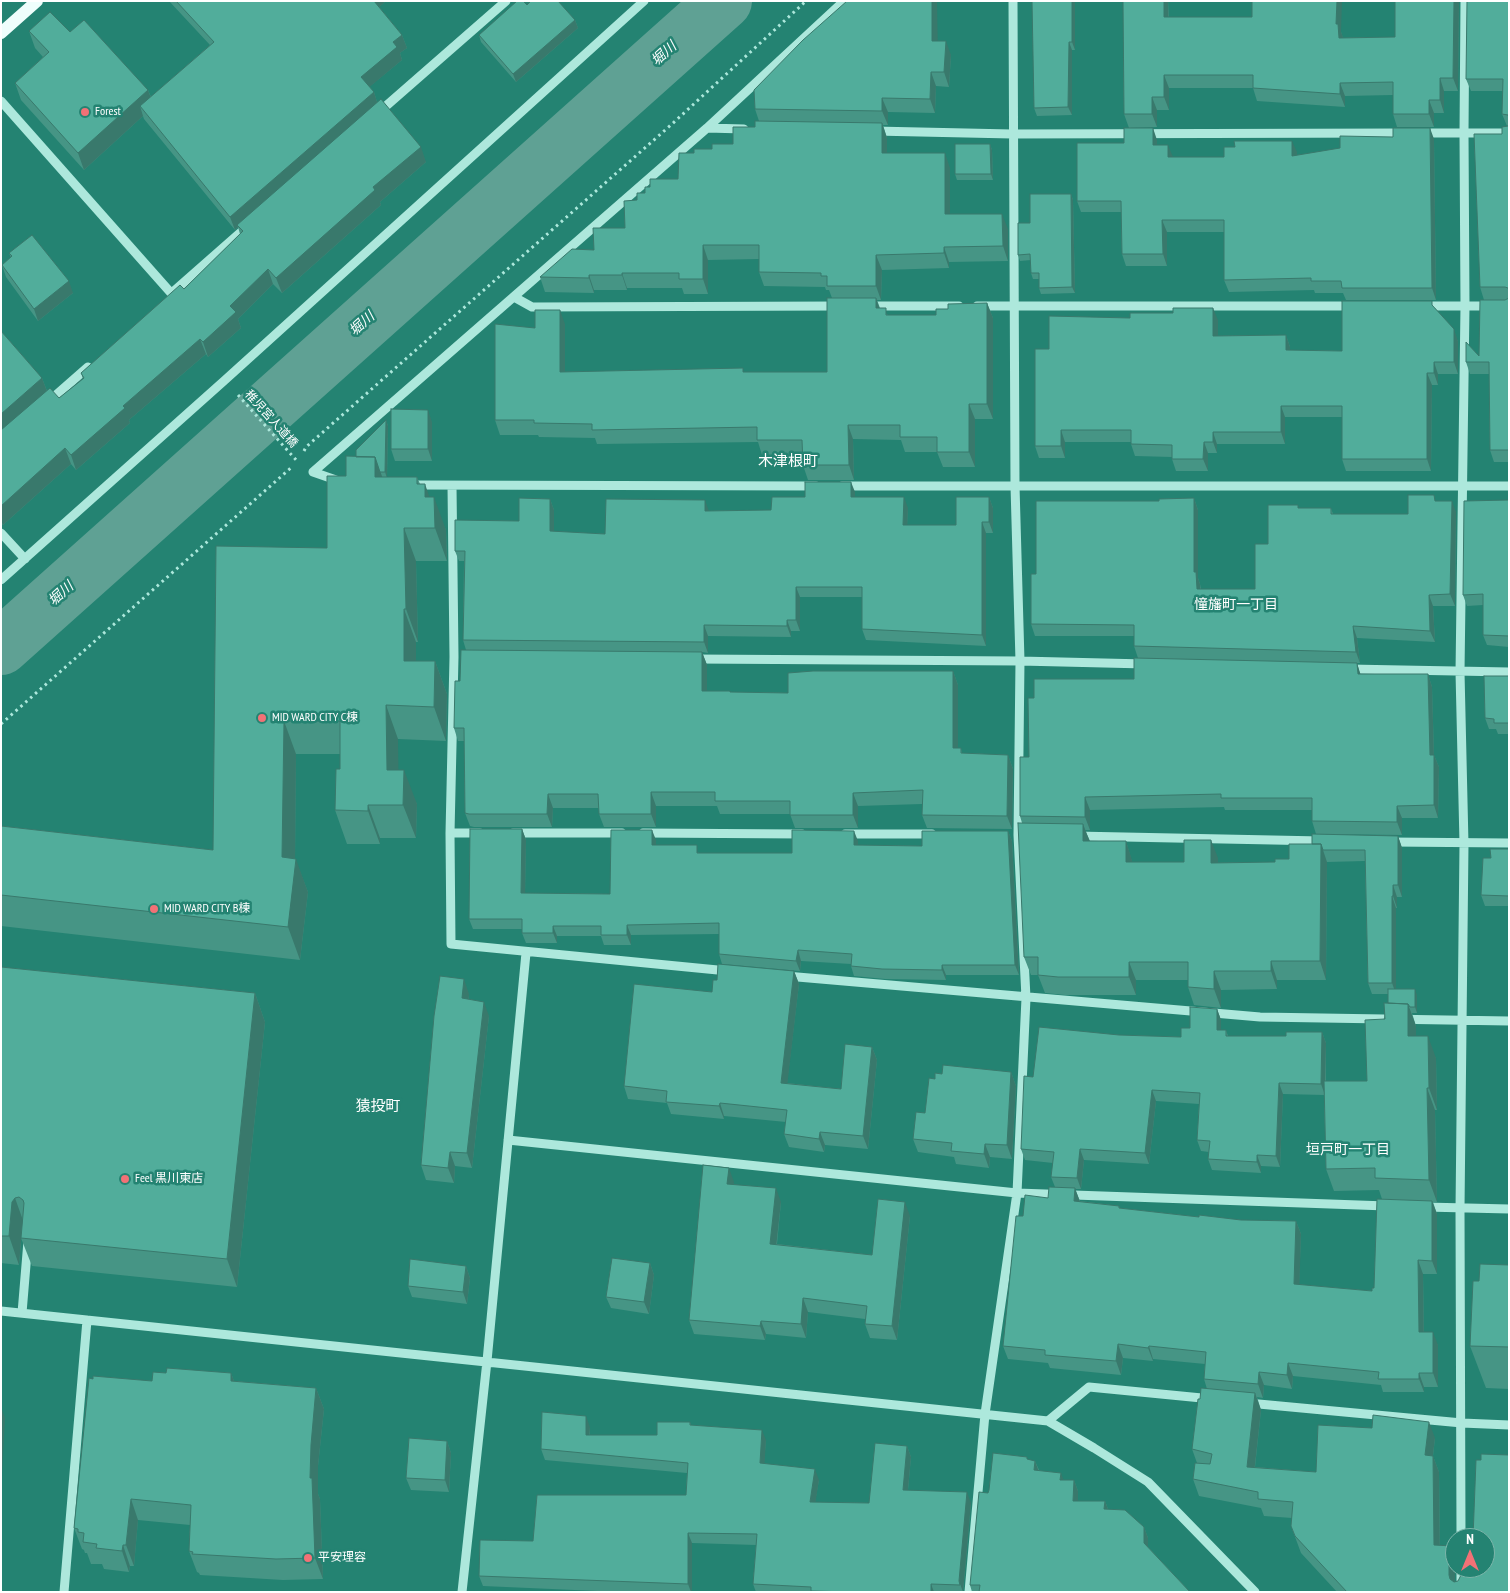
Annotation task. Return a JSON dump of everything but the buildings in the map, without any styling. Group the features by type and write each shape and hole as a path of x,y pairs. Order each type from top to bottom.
{"main road":[{"path":"1,33 36,1"}],"street":[{"path":"372,118 506,1"},
{"path":"1,580 644,1"},
{"path":"344,483 313,472 707,128 844,1"},
{"path":"968,1592 985,1414 1017,1193 1026,998 1018,835 1020,661 1015,486 1012,134 1013,1"},
{"path":"1461,1528 1460,1209 1464,844 1460,672 1464,486 1465,1"},
{"path":"1,101 171,293"},
{"path":"707,128 756,129"},
{"path":"865,131 1012,134 1509,133"},
{"path":"164,300 253,222"},
{"path":"514,297 532,307 847,306"},
{"path":"857,306 1367,306"},
{"path":"1416,306 1509,306"},
{"path":"38,411 98,358"},
{"path":"403,484 452,486 1509,486"},
{"path":"452,486 454,657 450,833 451,944 526,953 741,972"},
{"path":"1,533 24,559"},
{"path":"454,657 464,657"},
{"path":"682,658 1157,664"},
{"path":"1343,669 1509,672"},
{"path":"450,833 490,833"},
{"path":"500,833 808,834"},
{"path":"838,834 938,834"},
{"path":"1008,835 1028,835"},
{"path":"1067,836 1335,841"},
{"path":"1384,842 1509,844"},
{"path":"462,1592 488,1361 526,953"},
{"path":"780,976 1260,1017 1509,1021"},
{"path":"508,1140 1017,1193 1401,1207"},
{"path":"1411,1207 1509,1208"},
{"path":"22,1313 28,1231"},
{"path":"1,1311 1048,1421 1148,1482 1255,1592"},
{"path":"64,1592 88,1320"},
{"path":"1048,1421 1089,1387 1226,1400"},
{"path":"1236,1401 1462,1423 1509,1425"},
{"path":"1461,1578 1461,1592"}],"path":[{"name":"稚児宮人道橋","path":"237,394 298,462"}],"waterway":[{"name":"堀川","path":"1,647 724,1"}],"place":[{"name":"Forest","path":"85,112"},
{"name":"MID WARD CITY C棟","path":"262,718"},
{"name":"MID WARD CITY B棟","path":"154,909"},
{"name":"Feel 黒川東店","path":"125,1179"},
{"name":"平安理容","path":"308,1558"}],"district":[{"name":"木津根町","path":"788,462"},
{"name":"憧旛町一丁目","path":"1236,605"},
{"name":"猿投町","path":"378,1107"},
{"name":"垣戸町一丁目","path":"1348,1150"}]}
